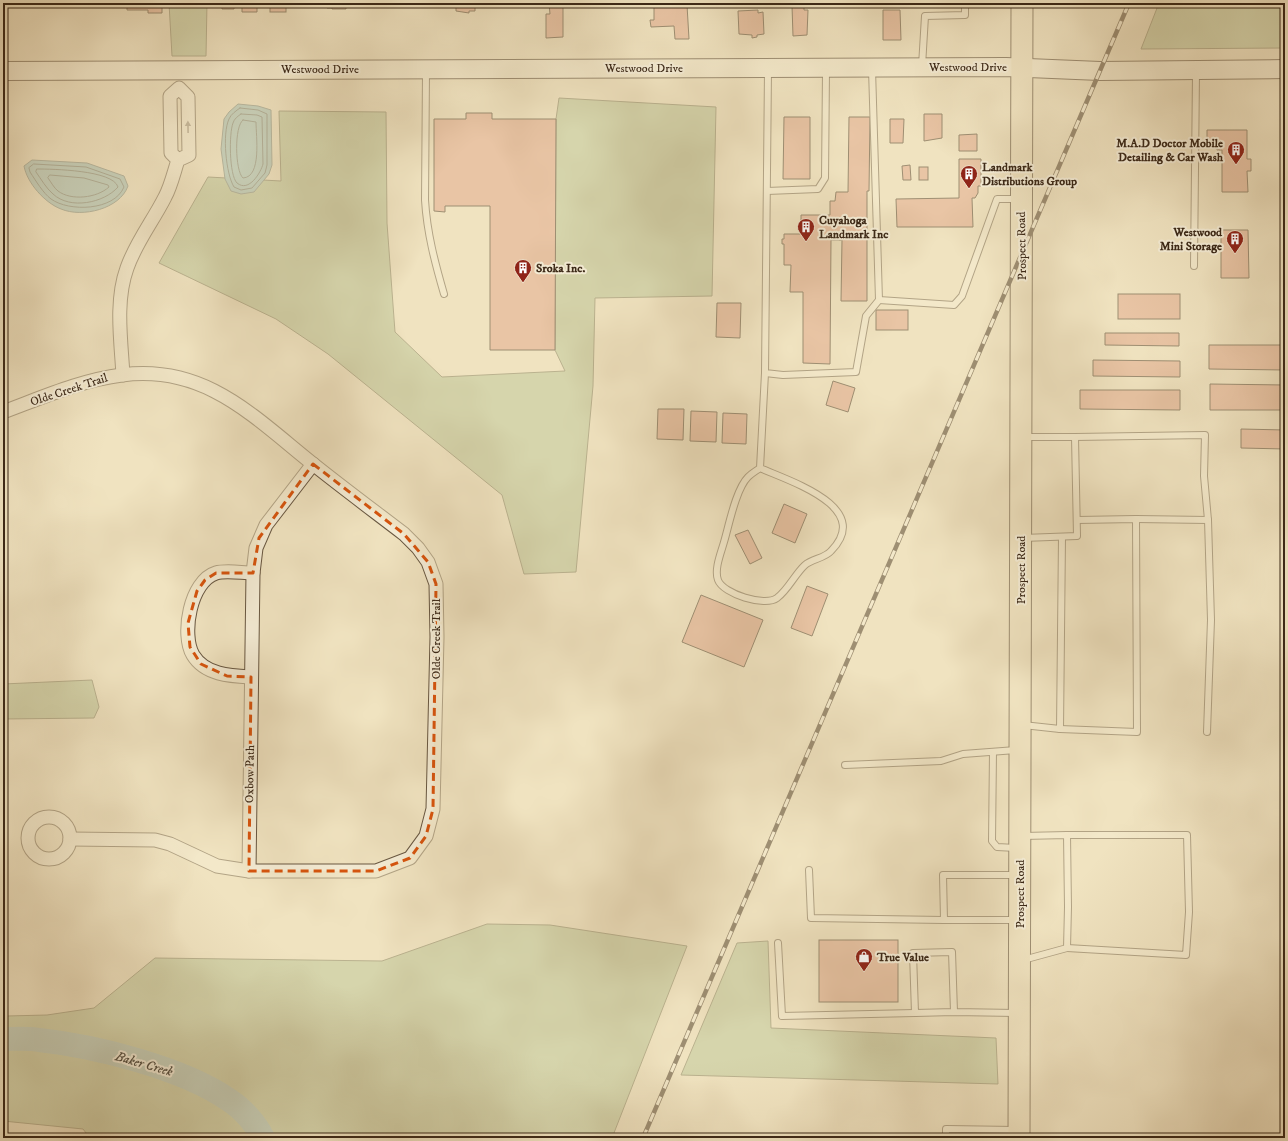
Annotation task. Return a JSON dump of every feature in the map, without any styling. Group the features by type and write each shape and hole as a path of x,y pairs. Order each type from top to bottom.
{"main road":[{"name":"Prospect Road","path":"1019,1134 1022,3"}],"street":[{"name":"Westwood Drive","path":"3,71 922,67 1022,67 1100,71 1285,70"},
{"path":"123,374 120,329 121,296 126,269 134,249 166,196 178,160 189,155 188,97 179,88 179,70"},
{"path":"178,160 170,153 170,96 179,88"},
{"name":"Olde Creek Trail","path":"3,412 99,379 123,374 166,376 193,382 220,393 264,422 313,464 404,534 418,548 428,562 436,584 437,637 433,809 426,836 410,858 376,871 249,871 218,866 170,844 155,840 70,839"},
{"name":"Oxbow Path","path":"249,871 253,573 256,548 266,524 313,464"},
{"path":"251,677 227,676 210,670 201,664 193,656 190,646 188,623 196,591 205,580 216,573 253,573"}],"lane":[{"path":"922,67 925,16 965,15 965,3"},
{"path":"760,468 824,497 837,510 842,521 842,529 838,540 830,552 805,565 777,598 768,601 755,600 734,593 722,587 717,579 718,563 739,493 747,478 760,468 765,373 768,68"},
{"path":"767,191 818,189 825,178 826,68"},
{"path":"765,373 783,375 856,372 866,316 880,300 872,68"},
{"path":"426,69 426,221 432,253 444,294"},
{"path":"1194,266 1196,70"},
{"path":"880,300 954,305 962,296 997,200 1021,199"},
{"path":"1022,437 1205,435 1204,476 1208,520 1211,620 1207,732"},
{"path":"1021,538 1077,536 1075,437"},
{"path":"1020,725 1060,729 1137,732 1136,519"},
{"path":"1077,520 1208,520"},
{"path":"1060,729 1062,537"},
{"path":"845,765 941,761 963,754 1020,750"},
{"path":"993,752 992,841 997,847 1067,835 1187,835 1189,912 1186,955 1067,948 1020,961"},
{"path":"1067,835 1067,948"},
{"path":"809,870 811,918 1020,920"},
{"path":"944,920 943,876 1020,875"},
{"path":"778,943 782,1016 954,1012 1019,1013"},
{"path":"915,1013 913,953 952,952 954,1012"},
{"path":"946,1138 946,1129 1019,1134"}],"highlighted area":[{"path":"313,464 404,534 428,562 436,584 433,809 426,836 410,858 376,871 249,871 251,677 227,676 201,664 190,647 188,623 197,591 205,580 216,573 253,573 259,538"}],"green space":[{"path":"169,3 207,3 206,56 172,56"},
{"path":"1159,3 1285,3 1285,48 1141,49"},
{"path":"559,98 716,107 712,296 595,298 593,386 576,572 524,574 502,495 328,354 276,319 159,263 208,177 281,181 279,111 386,112 387,223 395,332 442,377 565,371 555,350 556,119"},
{"path":"92,680 99,707 94,718 3,719 3,684"},
{"path":"487,924 550,925 687,946 612,1138 90,1138 83,1129 3,1121 3,1015 47,1015 94,1008 155,958 382,961"},
{"path":"768,941 771,1028 996,1038 998,1084 681,1075 737,943"}],"water":[{"path":"238,104 258,106 271,110 272,165 269,174 254,192 241,194 231,191 225,179 221,149 224,119"},
{"path":"32,160 87,163 124,176 128,186 124,194 109,206 89,212 70,212 55,206 38,192 29,179 24,166"}],"building":[{"path":"127,3 162,3 162,13 148,13 148,10 127,10"},
{"path":"222,3 257,3 257,12 242,12 242,6 234,6 234,9 222,9"},
{"path":"270,3 286,3 286,12 270,12"},
{"path":"327,3 346,3 346,9 327,8"},
{"path":"456,3 475,3 475,11 469,11 469,13 456,11"},
{"path":"549,3 563,3 563,37 546,38 546,14 550,14"},
{"path":"687,5 689,39 675,39 674,26 651,27 650,20 654,20 654,6"},
{"path":"792,6 804,6 804,10 808,10 807,35 793,36"},
{"path":"758,10 758,13 763,12 764,34 757,35 757,37 752,38 752,35 739,34 738,11"},
{"path":"883,10 900,10 901,40 883,40"},
{"name":"Sroka Inc.","path":"466,113 492,113 492,119 556,119 555,350 490,350 490,206 445,206 445,212 434,211 434,119 466,119"},
{"path":"924,114 942,114 942,138 924,141"},
{"path":"784,117 810,117 810,179 783,179"},
{"name":"Cuyahoga Landmark Inc","path":"849,117 870,117 869,191 867,191 867,301 841,301 842,240 831,240 830,364 803,363 803,292 790,292 791,265 784,265 784,244 782,244 782,239 784,239 784,234 801,234 801,215 830,215 830,201 835,201 836,192 848,192"},
{"path":"890,119 904,119 903,143 890,143"},
{"name":"M.A.D Doctor Mobile Detailing & Car Wash","path":"1207,130 1247,130 1247,159 1251,159 1251,171 1247,171 1248,192 1222,192 1222,150 1217,150 1217,147 1207,147"},
{"path":"977,134 977,151 959,151 959,135"},
{"name":"Landmark Distributions Group","path":"959,159 981,159 981,186 978,186 978,193 975,198 972,198 973,227 897,227 896,199 959,198"},
{"path":"910,165 911,180 903,180 902,166"},
{"path":"919,167 928,167 928,180 919,180"},
{"name":"Westwood Mini Storage","path":"1221,230 1248,230 1249,278 1221,278"},
{"path":"1118,294 1180,294 1180,319 1118,319"},
{"path":"717,303 741,303 740,338 716,337"},
{"path":"876,310 908,310 908,330 876,330"},
{"path":"1105,333 1179,333 1179,346 1105,345"},
{"path":"1209,345 1285,345 1285,370 1209,369"},
{"path":"1093,360 1180,361 1180,377 1093,376"},
{"path":"833,381 855,388 848,412 826,405"},
{"path":"1210,384 1285,385 1285,410 1210,410"},
{"path":"1080,390 1180,390 1180,410 1080,409"},
{"path":"658,409 684,409 683,440 657,439"},
{"path":"691,411 717,412 716,442 690,441"},
{"path":"723,413 747,414 746,444 722,443"},
{"path":"1241,429 1285,430 1285,449 1241,448"},
{"path":"784,504 807,514 795,543 772,533"},
{"path":"748,530 762,558 750,564 735,535"},
{"path":"807,586 828,594 812,636 791,628"},
{"path":"701,595 763,620 744,667 682,642"},
{"path":"819,940 898,940 898,1002 819,1002"}],"waterway":[{"name":"Baker Creek","path":"3,1039 35,1039 86,1047 138,1060 188,1078 210,1088 229,1100 249,1117 263,1138"}],"railway":[{"path":"643,1138 1129,3"}],"place":[{"name":"M.A.D Doctor Mobile Detailing & Car Wash","path":"1236,165"},
{"name":"Landmark Distributions Group","path":"969,189"},
{"name":"Cuyahoga Landmark Inc","path":"806,242"},
{"name":"Westwood Mini Storage","path":"1235,254"},
{"name":"Sroka Inc.","path":"523,283"},
{"name":"True Value","path":"864,972"}]}
